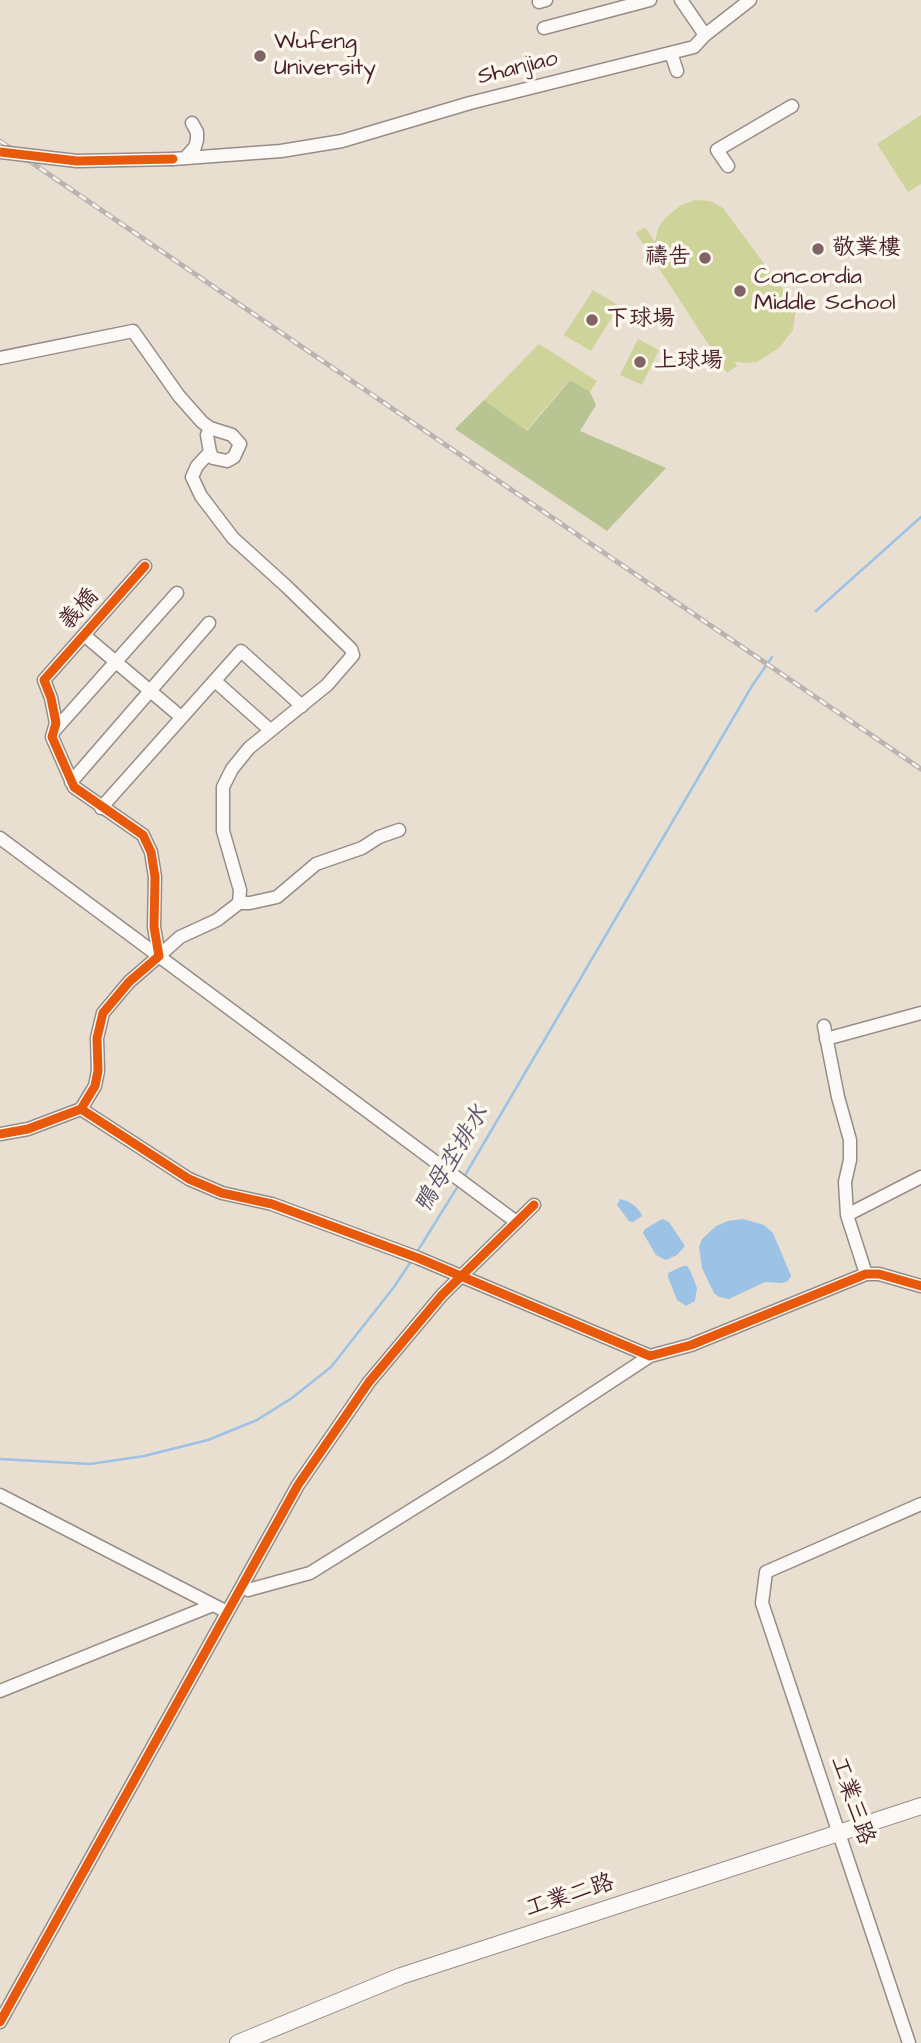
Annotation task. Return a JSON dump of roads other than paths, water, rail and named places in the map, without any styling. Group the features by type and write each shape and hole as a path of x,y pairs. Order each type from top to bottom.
{"main road":[{"name":"工業二路","path":"238,2043 401,1976 921,1806"}],"street":[{"path":"544,28 650,0"},
{"path":"681,0 705,35"},
{"name":"Shanjiao","path":"0,152 77,161 179,158 281,151 342,141 457,106 694,47 705,35 750,0"},
{"path":"671,53 677,71"},
{"path":"728,166 717,150 792,106"},
{"path":"179,158 195,147 197,132 192,123"},
{"path":"0,358 133,331 179,396 210,428 232,435 240,444 234,457 227,461 214,458 209,452 207,435 210,428"},
{"path":"209,452 192,477 201,496 233,538 351,649 353,655 327,685 249,748 232,769 223,787 223,831 240,891 239,903"},
{"name":"義橋","path":"54,731 56,723 44,680 145,566"},
{"path":"159,956 154,927 155,877 151,852 143,835 74,788 52,737 54,731 177,593"},
{"path":"72,782 209,623"},
{"path":"84,635 181,717"},
{"path":"102,808 241,651 302,706"},
{"path":"215,681 270,730"},
{"path":"0,1134 28,1129 81,1109 95,1086 97,1038 103,1013 129,982 180,937 217,920 239,903 250,904 277,897 316,864 362,848 379,837 399,830"},
{"path":"0,838 515,1221"},
{"path":"866,1274 847,1215 845,1182 850,1160 850,1140 825,1033 921,1013"},
{"path":"81,1109 189,1179 222,1193 272,1204 418,1258 650,1356"},
{"path":"847,1215 921,1177"},
{"path":"0,2022 298,1485 369,1382 442,1294 534,1205"},
{"path":"248,1590 310,1573 498,1457 650,1356 691,1345 866,1274 879,1274 921,1286"},
{"path":"0,1495 227,1612"},
{"name":"工業三路","path":"909,2043 841,1832 762,1603 766,1572 921,1504"},
{"path":"0,1691 213,1605"}],"water":[{"path":"620,1199 635,1206 642,1216 633,1222 629,1221 617,1205"},
{"path":"662,1219 669,1222 685,1246 677,1255 666,1260 656,1255 643,1233"},
{"path":"743,1219 764,1225 773,1233 791,1276 788,1281 765,1282 729,1299 719,1297 714,1293 702,1268 699,1247 702,1239 716,1226"},
{"path":"683,1266 690,1270 697,1288 695,1301 686,1306 677,1300 668,1277 668,1273"}],"waterway":[{"name":"鴨母坔排水","path":"816,611 921,517"},
{"name":"鴨母坔排水","path":"464,1177 752,686 772,657"},
{"name":"鴨母坔排水","path":"417,1252 458,1186"},
{"name":"鴨母坔排水","path":"0,1459 90,1464 144,1456 208,1440 257,1420 292,1398 331,1367 412,1260"}],"railway":[{"path":"0,141 921,769"}],"place":[{"name":"Wufeng University","path":"260,56"},
{"name":"敬業樓","path":"818,249"},
{"name":"禱告","path":"705,258"},
{"name":"Concordia Middle School","path":"740,291"},
{"name":"下球場","path":"592,320"},
{"name":"上球場","path":"640,362"}]}
